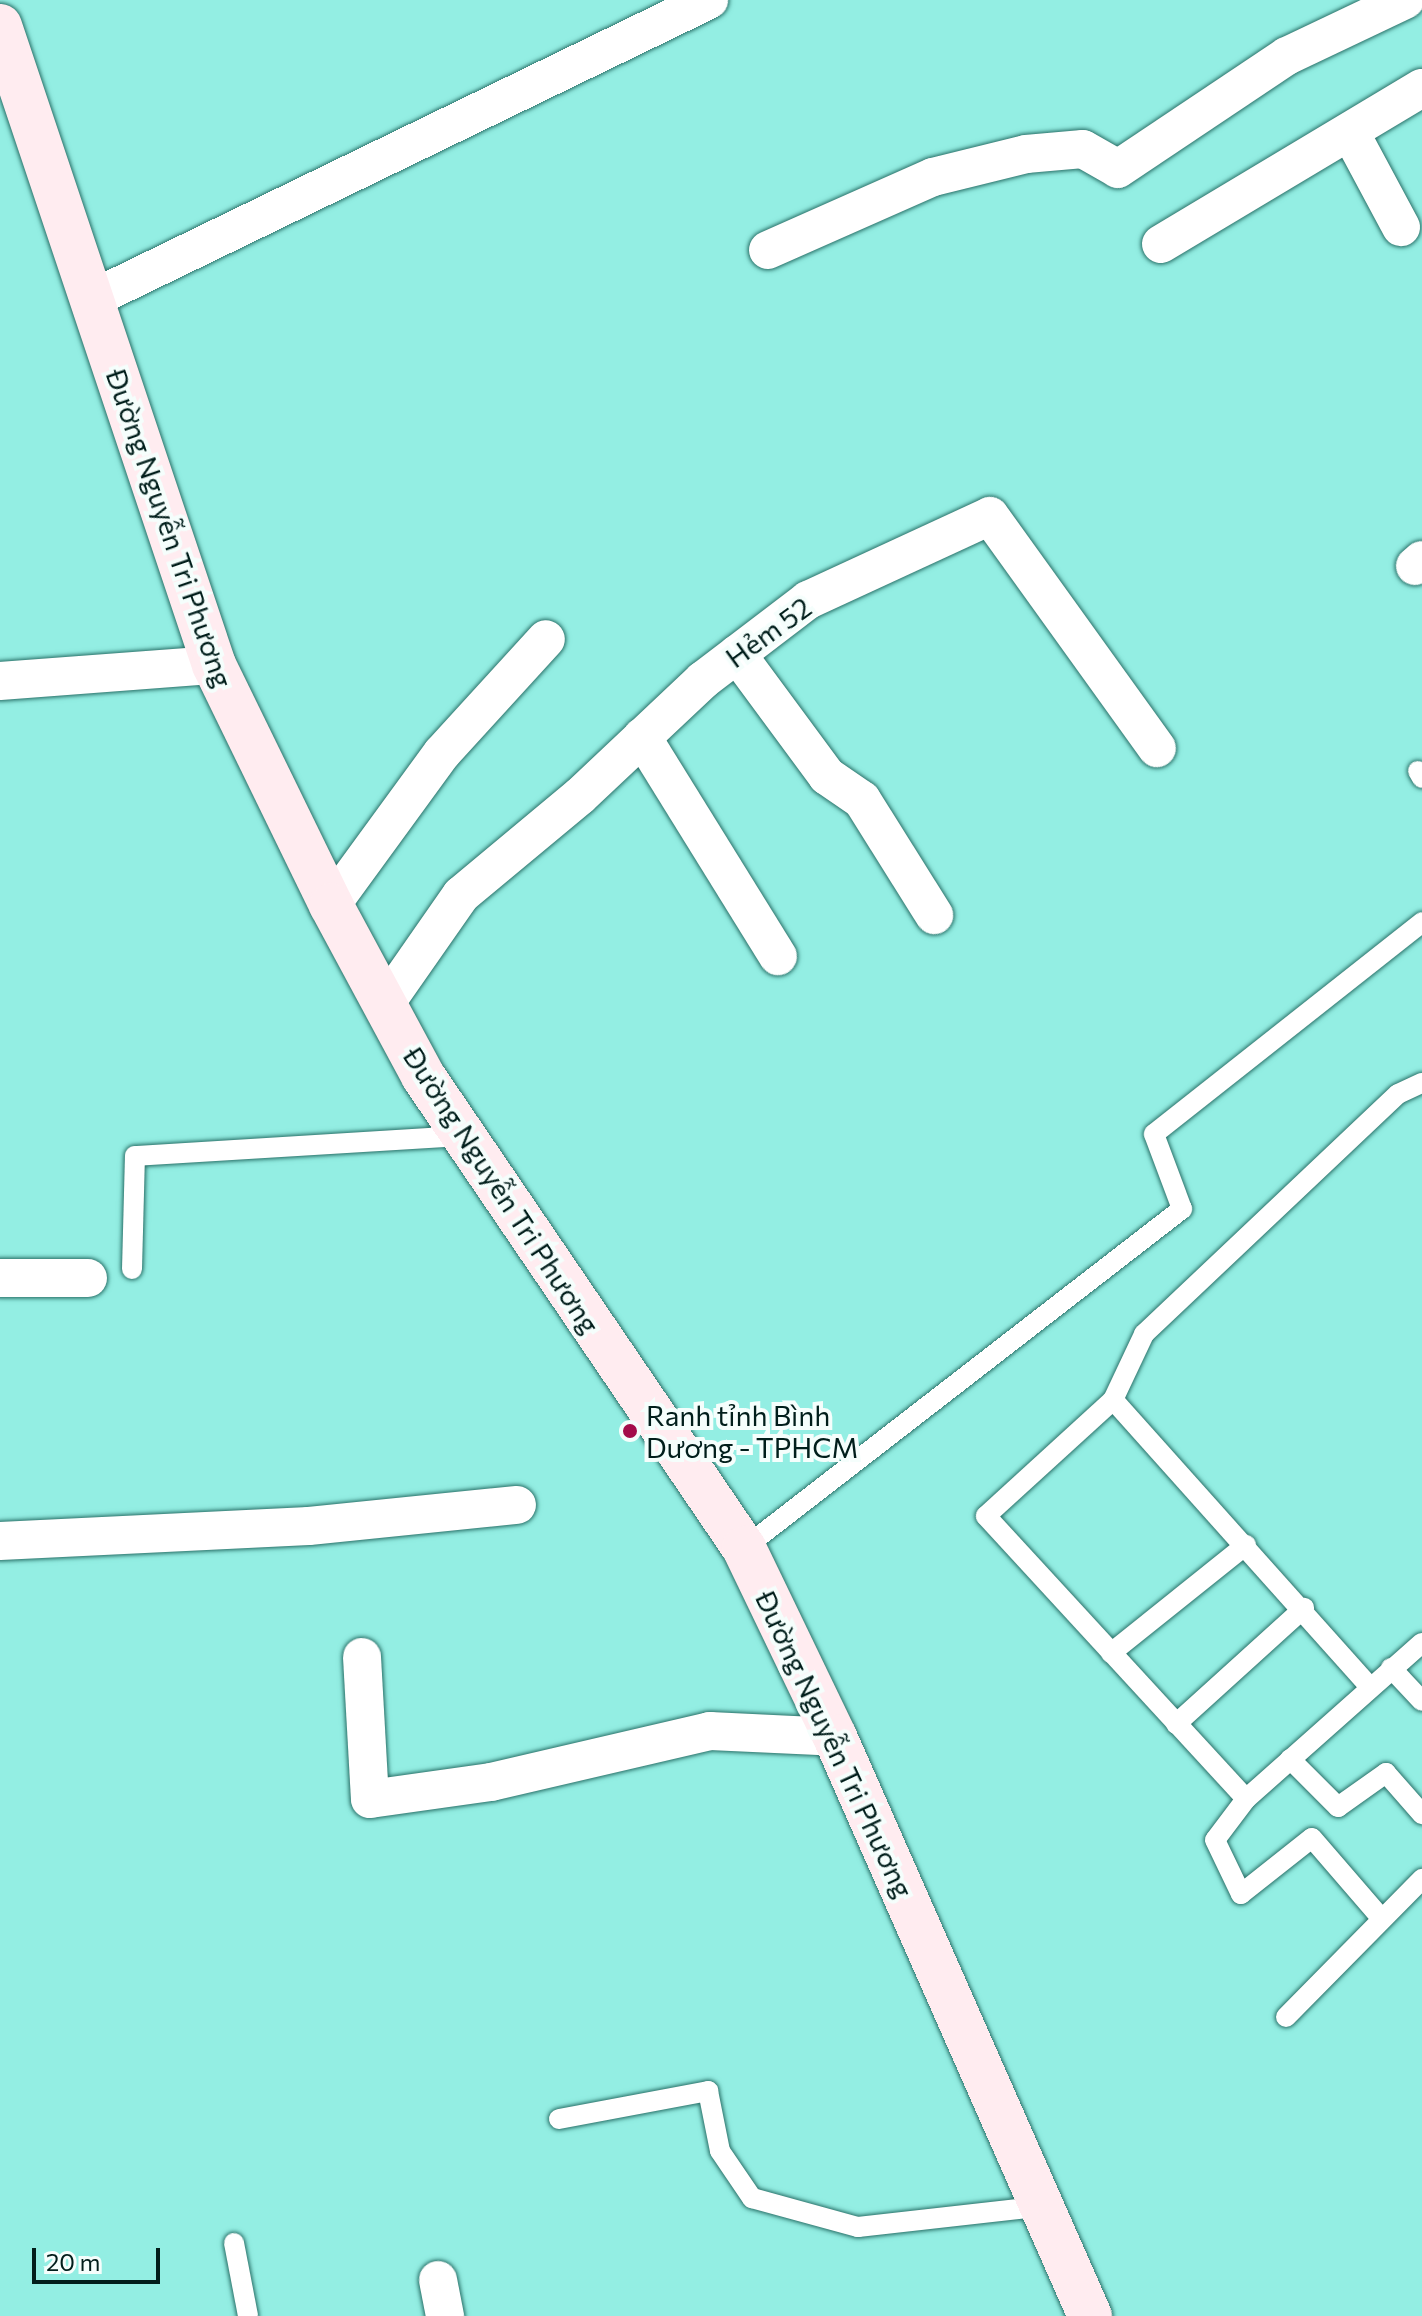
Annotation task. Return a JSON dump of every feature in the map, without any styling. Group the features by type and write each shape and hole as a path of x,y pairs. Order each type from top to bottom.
{"main road":[{"name":"Đường Nguyễn Tri Phương","path":"0,26 214,665 331,905 463,1136 744,1548 835,1737 1045,2206 1090,2316"}],"street":[{"path":"90,300 709,0"},
{"path":"768,250 933,177 1026,154 1083,149 1118,169 1287,56 1405,0"},
{"path":"1416,0 1422,6"},
{"path":"1161,244 1422,88"},
{"path":"1350,132 1401,227"},
{"name":"Hẻm 52","path":"385,1004 461,895 737,654 808,600 990,516 1157,748"},
{"path":"331,905 442,753 546,639"},
{"path":"737,654 827,776 862,800 934,915"},
{"path":"0,681 214,665"},
{"path":"642,737 778,956"},
{"path":"0,1278 88,1278"},
{"path":"0,1541 309,1526 517,1505"},
{"path":"362,1657 370,1799 491,1782 710,1731 835,1737"}],"lane":[{"path":"744,1548 1182,1209 1154,1134 1422,922"},
{"path":"1246,1799 986,1516 1113,1400 1144,1334 1398,1094 1422,1083"},
{"path":"132,1269 135,1156 463,1136"},
{"path":"1113,1400 1304,1608 1369,1686"},
{"path":"1111,1653 1246,1545"},
{"path":"1176,1724 1304,1608"},
{"path":"1382,1919 1312,1838 1241,1894 1215,1840 1246,1799 1369,1686 1422,1643"},
{"path":"1391,1668 1422,1701"},
{"path":"1290,1759 1338,1807 1386,1773 1422,1814"},
{"path":"1286,2017 1422,1879"},
{"path":"559,2119 708,2091 720,2151 752,2198 858,2227 1045,2206"},
{"path":"234,2243 248,2316"}],"place":[{"name":"Ranh tỉnh Bình Dương - TPHCM","path":"630,1431"}]}
